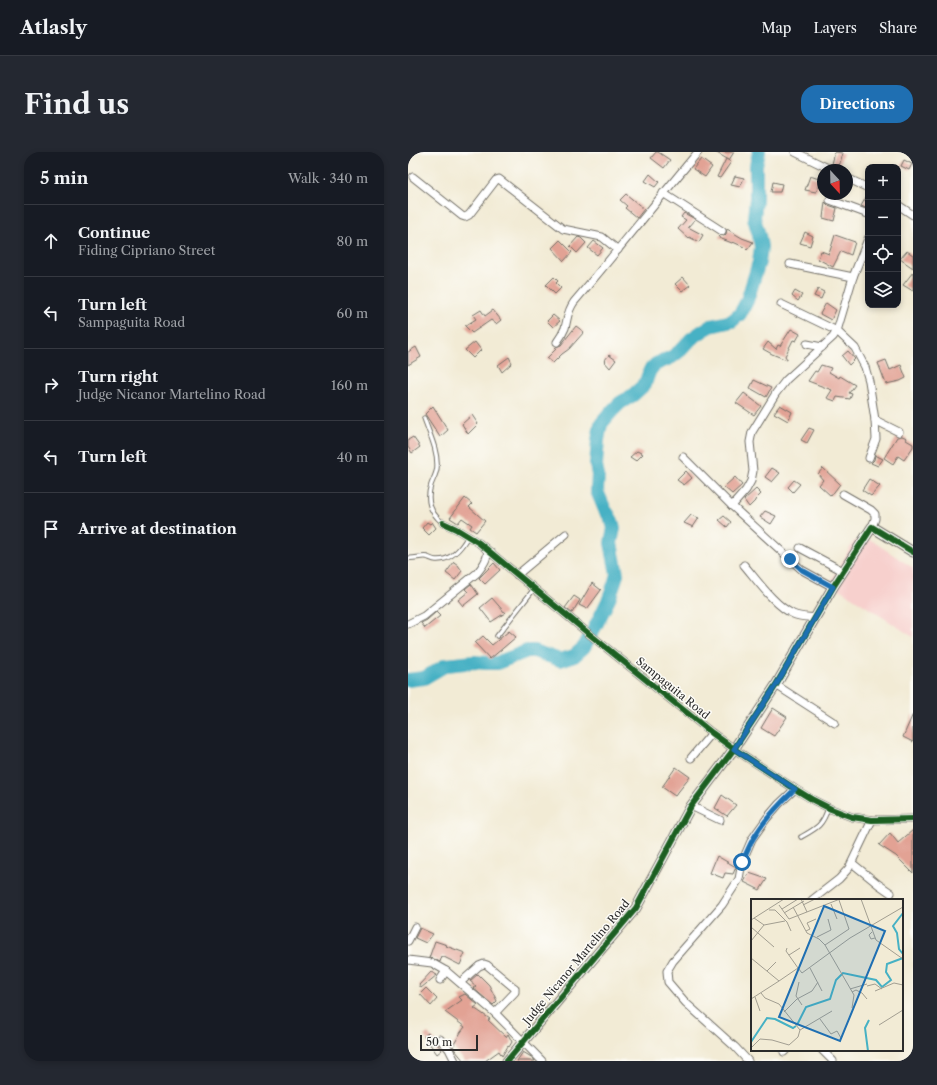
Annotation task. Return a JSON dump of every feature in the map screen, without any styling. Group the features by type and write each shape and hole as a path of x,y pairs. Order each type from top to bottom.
{"street":[{"path":"557,342 565,327 569,310 574,302 698,152"},
{"path":"795,152 821,164"},
{"path":"811,159 814,152"},
{"path":"413,177 465,217 469,215 496,180 499,179 563,229 602,237 618,250"},
{"path":"853,181 865,187"},
{"path":"663,193 722,231"},
{"path":"830,200 865,213"},
{"path":"901,207 913,215"},
{"path":"732,506 746,490 751,481 753,470 750,442 752,432 776,393 786,380 833,337 837,331 853,277 865,247"},
{"path":"790,264 853,277"},
{"path":"781,304 837,331 855,348 865,367 869,381 875,420 876,439 869,458"},
{"path":"807,344 822,347"},
{"path":"875,420 899,432"},
{"path":"683,458 732,506 802,570 833,587"},
{"path":"843,494 871,510 875,514 872,527 913,552"},
{"name":"Sampaguita Road","path":"443,523 468,536 487,550 712,733 795,789 828,808 852,816 872,820 913,819"},
{"name":"Judge Nicanor Martelino Road","path":"507,1061 636,908 692,806 734,749 776,685 833,587 872,527"},
{"path":"517,575 566,534"},
{"path":"800,548 843,571"},
{"path":"408,624 424,616 477,573 482,568 488,554 487,550"},
{"path":"744,565 783,608 793,614 815,618"},
{"path":"776,685 835,723"},
{"path":"691,758 712,733"},
{"path":"748,1061 735,1047 686,1003 668,982 667,971 673,961 722,905 739,879 742,862 752,839 779,804 795,789"},
{"path":"692,806 720,820"},
{"path":"813,899 839,879 849,868 872,820"},
{"path":"852,863 891,893"},
{"path":"408,941 416,928"},
{"path":"408,960 432,963 446,970 495,1013 542,1061"},
{"path":"461,982 479,966 484,964 515,988 515,992 495,1013"},
{"path":"440,980 446,970"},
{"path":"440,1039 449,1049 455,1061"},
{"path":"823,1051 833,1061"}],"lane":[{"path":"424,418 436,453 437,467 428,498 430,508 436,518 443,523"},
{"path":"408,558 414,559 426,557 436,560 446,559 464,544 468,536"},
{"path":"496,636 534,589"},
{"path":"802,837 820,825 825,818 828,808"}],"shaded area":[{"path":"871,540 913,568 913,637 830,583 854,541"}],"building":[{"path":"656,152 670,160 664,168 651,158"},
{"path":"715,152 734,152 729,160"},
{"path":"835,152 843,153 840,164 832,164"},
{"path":"701,159 712,167 705,177 693,169"},
{"path":"726,159 731,162 720,178 717,177"},
{"path":"904,160 912,164 909,170 901,166"},
{"path":"650,174 659,182 655,187 645,181"},
{"path":"735,176 744,178 740,187 731,185"},
{"path":"810,176 817,178 816,192 805,190"},
{"path":"773,182 782,184 780,192 771,192"},
{"path":"626,194 644,209 637,218 625,208 627,206 620,200"},
{"path":"865,199 865,208 861,206"},
{"path":"825,202 828,205 837,208 834,221 823,218"},
{"path":"684,213 695,219 688,227 703,235 699,242 689,237 688,238 678,229 686,220 681,217"},
{"path":"727,229 742,238 753,242 747,250 733,242 732,243 719,238 720,235 724,236 726,234"},
{"path":"805,232 813,236 810,246 800,243"},
{"path":"835,235 855,242 851,255 841,251 833,267 818,259 821,251 829,254"},
{"path":"578,237 586,243 577,253 570,246"},
{"path":"560,240 572,252 564,261 552,248"},
{"path":"594,241 603,248 597,255 588,248"},
{"path":"907,251 913,255 913,268 901,260"},
{"path":"913,272 913,291 903,285"},
{"path":"554,277 558,281 556,283 561,288 555,294 546,285"},
{"path":"683,277 690,285 682,291 675,284"},
{"path":"818,289 824,292 821,299 814,296"},
{"path":"795,291 802,295 798,301 792,296"},
{"path":"826,303 836,310 831,320 820,314"},
{"path":"481,310 485,316 493,310 501,320 496,324 491,320 472,333 465,326 476,319 473,315"},
{"path":"553,315 560,321 553,327 547,321"},
{"path":"576,326 584,332 569,349 553,363 547,358 556,349 556,347 561,345"},
{"path":"791,329 800,334 796,341 793,340 785,356 787,360 763,349 768,342 776,349 778,345 780,346"},
{"path":"475,342 481,350 473,358 465,350"},
{"path":"416,347 421,357 408,365 408,352"},
{"path":"848,351 855,359 849,365 842,356"},
{"path":"609,355 616,360 610,368 604,361"},
{"path":"509,357 512,363 502,372 498,365"},
{"path":"886,360 890,370 901,365 906,378 886,384 878,363"},
{"path":"821,365 831,368 829,372 839,378 840,376 855,385 849,393 852,394 850,399 837,397 835,401 827,398 832,390 808,381 815,371 817,372"},
{"path":"754,380 771,388 766,397 750,388"},
{"path":"744,393 761,406 754,415 736,403"},
{"path":"780,405 792,412 788,421 774,413"},
{"path":"433,406 448,430 440,437 425,414"},
{"path":"472,415 478,424 468,434 462,424"},
{"path":"809,428 814,430 807,443 801,440"},
{"path":"902,436 907,438 906,440 913,444 913,447 904,460 898,456 893,464 884,458 897,437"},
{"path":"413,437 420,447 412,453 408,447 408,440"},
{"path":"637,451 643,454 636,461 630,457"},
{"path":"875,455 883,459 878,466 871,463 874,460"},
{"path":"772,468 780,473 772,482 765,477"},
{"path":"823,468 840,484 831,496 819,485 823,480 818,474"},
{"path":"686,471 692,478 684,485 677,480"},
{"path":"735,477 742,485 732,494 724,487"},
{"path":"869,479 880,486 871,496 862,490"},
{"path":"794,480 800,484 793,492 788,487"},
{"path":"756,489 761,494 749,507 744,500"},
{"path":"465,498 472,504 469,507 485,521 476,532 470,528 472,525 462,518 458,523 450,518"},
{"path":"765,511 776,516 771,524 760,517"},
{"path":"691,515 699,518 693,527 684,523"},
{"path":"724,516 731,522 727,527 719,520"},
{"path":"427,522 430,524 432,522 436,528 429,535 422,528"},
{"path":"454,562 462,571 455,580 446,573"},
{"path":"494,563 500,570 485,584 479,578"},
{"path":"592,583 601,590 587,609 579,605"},
{"path":"471,584 478,594 463,606 458,600 468,592 465,589"},
{"path":"574,596 580,600 572,613 565,608"},
{"path":"492,598 505,613 491,622 480,608"},
{"path":"436,612 440,616 425,628 421,623"},
{"path":"509,631 516,637 490,659 475,643 483,636 492,645"},
{"path":"773,708 787,717 774,736 761,728"},
{"path":"913,714 913,742 903,737"},
{"path":"676,767 690,777 675,796 662,787"},
{"path":"722,795 736,805 727,816 715,808"},
{"path":"913,830 913,873 896,856 879,845 890,833 898,843"},
{"path":"717,856 736,867 733,874 725,873 723,878 710,873"},
{"path":"749,873 767,879 760,890 744,882"},
{"path":"420,928 433,934 426,943 415,938"},
{"path":"435,941 465,953 460,965 442,956 440,962 429,958"},
{"path":"431,972 437,975 421,988 419,985"},
{"path":"478,974 489,985 497,1001 493,1005 473,988 476,986 470,981"},
{"path":"426,988 437,999 431,1006 420,994"},
{"path":"465,994 478,1005 474,1008 490,1019 488,1020 506,1037 508,1034 512,1042 502,1056 499,1051 485,1061 464,1061 455,1050 453,1046 465,1027 445,1012 462,1000 459,997"},
{"path":"428,1033 442,1050 437,1054 424,1036"},
{"path":"523,1052 533,1058 535,1061 517,1061"}],"waterway":[{"path":"408,680 424,678 446,665 474,662 497,663 527,651 534,651 560,660 574,656 584,647 609,599 617,574 611,543 614,528 597,491 598,475 596,465 601,424 620,403 633,395 645,384 650,370 656,364 672,357 691,339 704,330 711,326 732,321 740,314 747,301 759,262 761,247 754,218 756,199 756,166 759,152"}],"cycle path":[{"path":"443,523 479,543 712,733 795,789 831,809 852,817 872,820 913,819"},
{"path":"507,1061 636,908 691,806 734,749 776,685 833,587 872,527 913,552"}],"route":[{"path":"742,862 752,839 767,818 795,789 734,749 776,685 833,587 802,570 790,559"}]}
